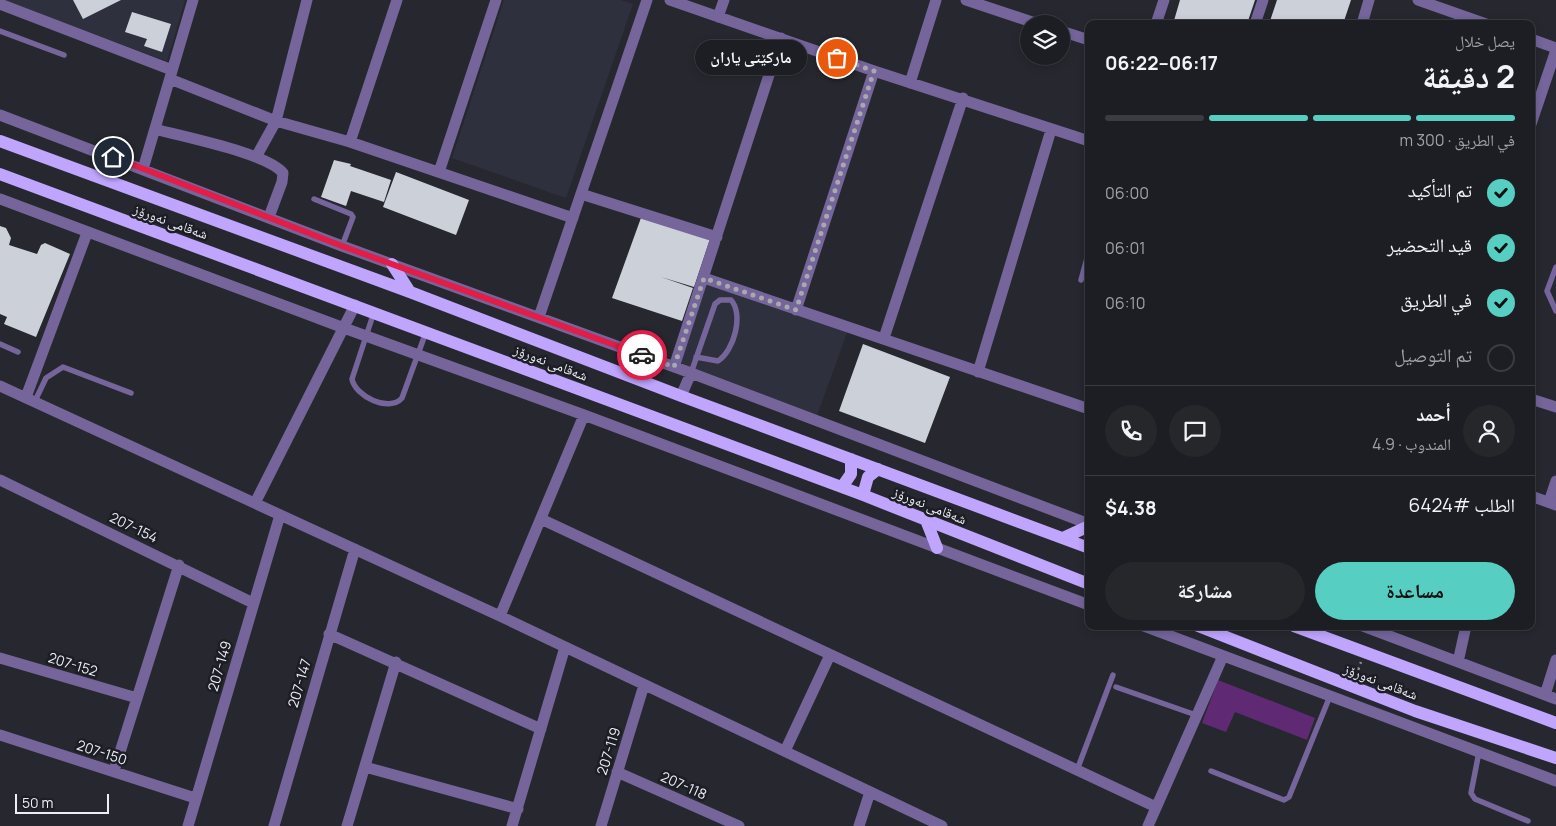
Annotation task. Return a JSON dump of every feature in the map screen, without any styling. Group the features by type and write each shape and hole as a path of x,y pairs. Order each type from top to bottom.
{"main road":[{"name":"شەقامی نەورۆز","path":"0,141 410,292 681,396 1085,546"},
{"name":"شەقامی نەورۆز","path":"0,174 842,487 1085,582"},
{"path":"392,264 410,292"},
{"path":"842,487 851,474 851,459"},
{"path":"863,495 868,477 878,469"},
{"path":"926,520 937,548"},
{"path":"1063,538 1085,527"},
{"name":"شەقامی نەورۆز","path":"1208,630 1414,711 1556,758"},
{"name":"شەقامی نەورۆز","path":"1305,630 1556,723"}],"street":[{"path":"143,169 193,0"},
{"path":"256,157 276,121 307,0"},
{"path":"350,142 397,0"},
{"path":"439,172 496,0"},
{"path":"539,318 647,0"},
{"path":"670,0 874,71 963,98 1051,130 1085,140"},
{"path":"718,17 724,0"},
{"path":"910,83 936,0"},
{"path":"966,0 1020,18"},
{"path":"1157,20 1164,0"},
{"path":"1256,20 1263,0"},
{"path":"1363,20 1370,0"},
{"path":"1418,0 1475,20"},
{"path":"0,4 171,74 276,121 350,142 573,218"},
{"path":"1070,34 1085,39"},
{"path":"674,367 781,38"},
{"path":"1535,41 1556,49 1535,112"},
{"path":"796,310 874,71"},
{"path":"884,338 963,98"},
{"path":"0,115 342,246 674,367 1085,523"},
{"path":"155,130 256,157 277,165 283,173 282,182 269,217"},
{"path":"978,372 1051,130"},
{"path":"581,194 717,237"},
{"path":"0,199 344,328 584,415 1085,604"},
{"path":"31,399 87,232"},
{"path":"704,278 1085,408"},
{"path":"255,503 355,305"},
{"path":"681,396 690,373"},
{"path":"0,386 500,616 940,826"},
{"path":"1535,400 1556,407"},
{"path":"500,616 584,415"},
{"name":"207-154","path":"0,480 179,565 253,603"},
{"path":"1535,497 1552,503 1556,481"},
{"name":"207-149","path":"188,826 280,515"},
{"path":"541,519 1156,807"},
{"name":"207-147","path":"276,825 329,634 355,550"},
{"path":"114,771 179,565"},
{"path":"1155,630 1556,781"},
{"path":"1374,630 1556,699"},
{"path":"1458,662 1465,630"},
{"path":"329,634 396,662 541,729"},
{"path":"512,826 565,647"},
{"path":"785,751 830,655"},
{"path":"1148,826 1223,656"},
{"name":"207-152","path":"0,658 137,698"},
{"path":"1545,695 1556,660"},
{"path":"347,826 396,662"},
{"name":"207-119","path":"601,826 644,685"},
{"name":"207-150","path":"0,735 195,798"},
{"path":"365,767 518,809"},
{"name":"207-118","path":"618,772 739,826"},
{"path":"860,826 870,792"}],"lane":[{"path":"0,31 64,55"},
{"path":"314,200 351,214 353,217 342,246"},
{"path":"1081,280 1085,266"},
{"path":"1556,267 1547,291 1556,311"},
{"path":"690,373 715,304 725,298 731,300 738,311 738,320 726,353 718,361 696,357"},
{"path":"374,312 352,374 353,385 360,394 388,405 396,404 402,398 426,332"},
{"path":"0,344 18,352"},
{"path":"31,399 46,378 55,370 63,367 131,392"},
{"path":"1077,770 1113,675"},
{"path":"1116,687 1196,715"},
{"path":"1211,771 1284,800 1290,797 1330,696"},
{"path":"1480,752 1471,793 1475,799 1528,821"}],"path":[{"path":"1352,686 1365,652"}],"shaded area":[{"path":"0,0 185,0 167,61"},
{"path":"504,0 621,0 633,4 566,198 452,158"},
{"path":"707,283 848,330 815,421 678,369"},
{"path":"1218,680 1315,718 1307,740 1235,712 1226,732 1202,723"}],"building":[{"path":"73,0 121,0 83,19"},
{"path":"1180,0 1255,0 1248,20 1174,20"},
{"path":"1277,0 1351,0 1344,20 1270,20"},
{"path":"132,12 171,24 162,52 144,46 147,39 125,32"},
{"path":"334,160 351,164 350,166 391,180 384,202 351,191 346,206 321,197"},
{"path":"396,172 469,200 456,235 383,207"},
{"path":"642,215 711,236 694,287 661,277 693,288 682,321 612,298"},
{"path":"0,226 6,228 11,238 9,245 37,254 41,245 45,243 70,254 36,337 4,324 7,317 0,314"},
{"path":"863,344 950,377 925,443 839,411"}],"way so far":[{"path":"642,355 674,367 704,278 796,310 874,71 837,58"}],"place":[{"name":"مارکێتی یاران","path":"837,58"}],"route":[{"path":"113,157 342,246 642,355"}]}
